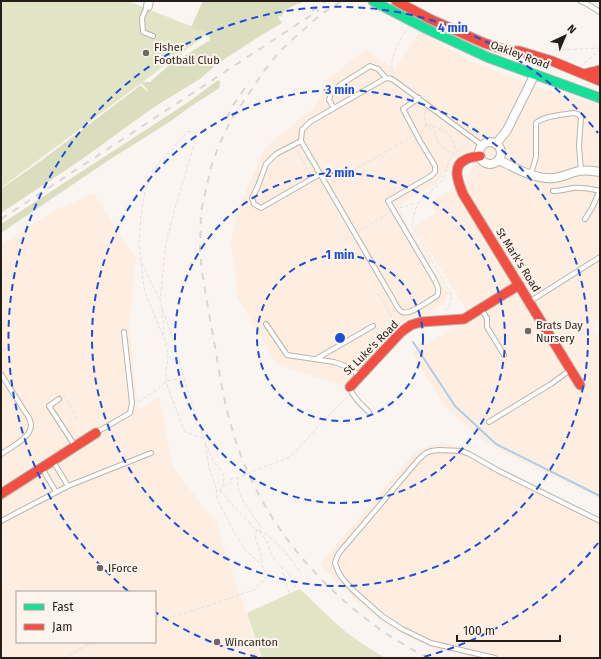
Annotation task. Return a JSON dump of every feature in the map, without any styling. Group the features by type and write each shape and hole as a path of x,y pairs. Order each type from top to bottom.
{"main road":[{"name":"Oakley Road","path":"373,1 456,43 487,56 598,95"},
{"name":"Oakley Road","path":"396,1 430,19 484,43 509,51 519,51 552,61 600,81"},
{"path":"509,51 517,58 532,64 535,68 535,74"},
{"path":"535,74 541,66 552,61"},
{"path":"584,74 600,70"},
{"name":"St Mark's Road","path":"480,156 462,161 457,168 457,181 463,194 580,385"},
{"name":"St Luke's Road","path":"350,387 402,331 415,323 464,319 519,285"},
{"path":"1,494 96,433"}],"street":[{"path":"496,144 510,126 535,74"},
{"path":"490,142 496,144 500,150 499,160 493,164 484,162 480,156 482,146 490,142"},
{"path":"499,160 540,177 554,178 576,171 589,170 600,172"}],"lane":[{"path":"580,1 600,12"},
{"path":"148,3 142,18 143,32 153,36"},
{"path":"334,108 330,100 331,93 340,85 370,66 378,69 386,78"},
{"path":"419,98 403,109 435,166 435,172 388,201 438,286 438,292 437,296 412,311 406,313 402,312 398,308 301,141 302,130 310,122 334,108 386,78 392,78 419,98 482,146"},
{"path":"531,174 536,157 537,121 542,118 573,113 578,114 581,117 579,146 580,171"},
{"path":"301,141 276,154 266,164 252,198 254,204 261,208 320,174"},
{"path":"554,192 575,188 590,188 600,191 592,208 584,219"},
{"path":"529,302 600,257"},
{"path":"481,308 487,318 487,327 504,355"},
{"path":"266,324 287,355 334,362 348,367 359,376"},
{"path":"316,359 373,326"},
{"path":"96,433 130,413 132,403 124,332"},
{"path":"489,422 571,370"},
{"path":"1,374 29,418 31,426 28,434 21,441 1,454"},
{"path":"350,387 357,400 369,412"},
{"path":"59,399 49,406 75,446"},
{"path":"495,658 431,643 402,629 382,616 342,578 335,563 336,557 419,459 431,451 462,451 504,474 600,521"},
{"path":"1,521 68,486 151,453"},
{"path":"53,461 68,486"},
{"path":"42,468 56,492"}],"path":[{"path":"358,1 362,2"},
{"path":"395,75 392,67 394,52 406,29"},
{"path":"556,50 600,49"},
{"path":"584,63 600,49"},
{"path":"426,125 438,128 448,134 452,139 455,153 443,148 438,142 435,132 426,125 424,115 430,107"},
{"path":"319,190 416,134 424,129 426,125"},
{"path":"160,302 166,242 197,135 193,131 186,132 153,170 145,191 141,215 139,244 145,293 166,343 168,358 166,382 185,432 203,438"},
{"path":"476,133 487,138 495,133"},
{"path":"293,145 313,178"},
{"path":"345,240 394,210 419,203"},
{"path":"141,261 162,305 203,438 213,461 224,477 223,486"},
{"path":"378,293 399,327"},
{"path":"162,305 164,338"},
{"path":"132,405 145,398 166,382 180,379 183,375"},
{"path":"62,427 76,417 70,407 70,403 64,395"},
{"path":"205,442 209,468 217,492 216,494 218,501 245,550 262,565"},
{"path":"217,492 217,490 220,490 227,483 232,483 231,479 238,478 290,457"},
{"path":"156,622 214,604 256,589 267,576 262,565 255,535 261,527 239,491 237,482 238,478"},
{"path":"220,490 256,530 267,535 283,549 301,573"},
{"path":"258,530 267,541 271,554 292,577 296,587"},
{"path":"281,566 288,590 303,613 318,628 330,658"},
{"path":"63,658 91,643"}],"shaded area":[{"path":"419,32 475,63 543,89 600,105 600,317 590,324 600,341 600,499 489,445 444,406 412,352 454,328 468,312 414,227 437,213 430,203 466,181 487,136 484,134 469,152 458,156 453,160 450,164 449,170 444,173 435,184 397,206 448,293 446,301 428,314 413,316 401,323 345,386 277,365 238,298 231,241 238,209 265,147 314,108 328,79 366,49 394,69"},
{"path":"94,193 136,259 129,324 138,410 159,396 173,468 216,522 261,658 1,658 1,245 55,210"},
{"path":"441,443 462,447 492,467 600,518 600,658 477,658 430,647 391,628 376,617 354,599 320,564 417,450"}],"green space":[{"path":"1,1 128,1 208,33 1,188"},
{"path":"203,1 306,1 292,7 281,17 278,17 282,23 217,64 200,79 154,107 78,162 1,213 1,189 38,163 140,85 147,91 148,90 141,83 142,82 150,82 168,66 210,40 208,33 191,27"},
{"path":"218,80 220,81 220,86 218,89 1,233 1,224 190,101"},
{"path":"300,589 346,632 385,658 262,658 247,613"}],"waterway":[{"path":"413,342 455,406 496,444 600,496"}],"railway":[{"path":"312,11 326,1"},
{"path":"341,1 320,15 281,50 264,71 231,120 219,145 211,167 201,212 200,250 202,271 221,382 230,422 246,468 263,502 284,534 308,564 334,592 364,617 395,639 428,658"},
{"path":"1,219 319,10"},
{"path":"227,118 232,107 249,82"}],"traffic: fast":[{"path":"373,1 427,29 487,57 600,98"}],"traffic: jam":[{"path":"396,1 430,19 484,43 509,51 519,51 552,61 600,81"},
{"path":"584,74 600,70"},
{"path":"480,156 467,159 458,166 457,176 463,194 580,385"},
{"path":"350,387 401,332 411,325 421,322 464,319 519,285"},
{"path":"1,494 96,433"}],"place":[{"name":"Fisher Football Club","path":"146,53"},
{"name":"Brats Day Nursery","path":"528,331"},
{"name":"IForce","path":"100,568"},
{"name":"Wincanton","path":"217,642"}]}
